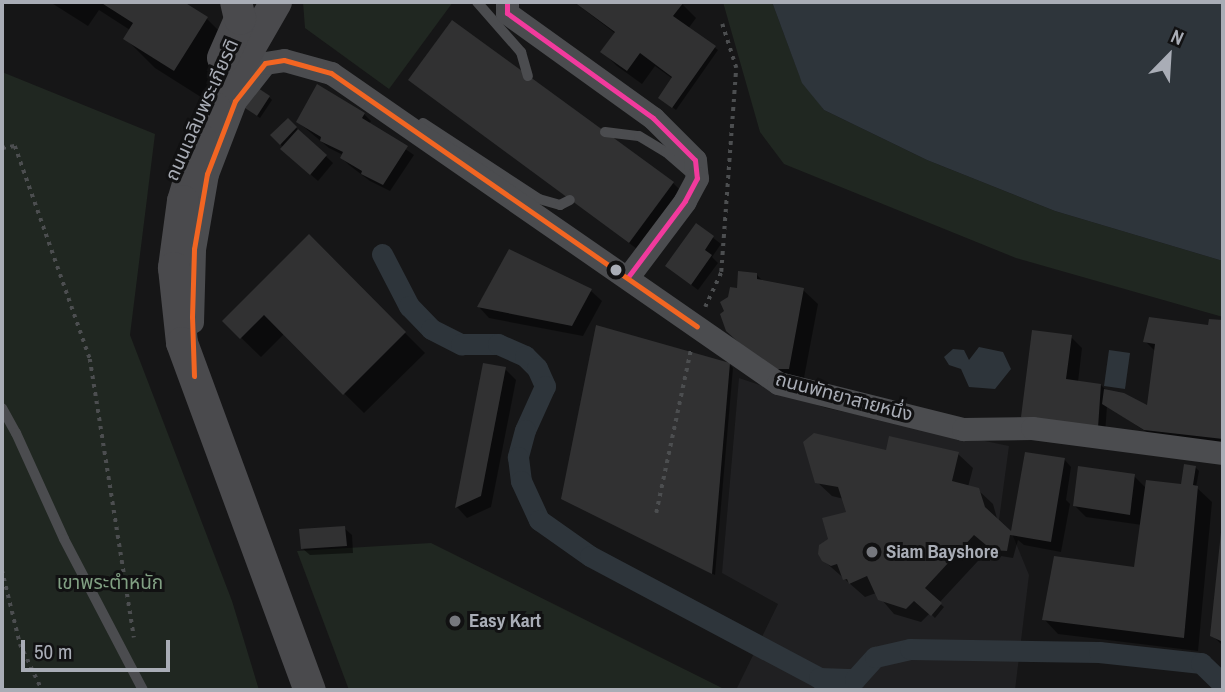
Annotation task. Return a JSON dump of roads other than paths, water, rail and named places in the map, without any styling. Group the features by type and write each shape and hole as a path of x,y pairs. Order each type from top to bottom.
{"street":[{"name":"ถนนเฉลิมพระเกียรติ","path":"194,376 169,342 159,323 158,266 161,230 168,185 177,158 237,30 240,19 236,2"},
{"name":"ถนนเฉลิมพระเกียรติ","path":"276,2 215,108 192,165 183,201 174,268 182,343 310,690"},
{"path":"508,2 507,13 653,118 695,160 696,178 685,201 628,277"},
{"name":"ถนนพัทยาสายหนึ่ง","path":"265,63 284,60 303,63 331,73 628,277 749,366 778,383 963,429 1032,428 1223,453"},
{"name":"ถนนเฉลิมพระเกียรติ","path":"194,376 194,249 207,174 235,102 265,63"}],"lane":[{"path":"477,2 521,52 528,76"},
{"path":"345,83 405,112 539,199 560,205 570,200"},
{"path":"605,132 639,136 666,152 696,178"},
{"path":"2,408 64,539 143,690"}],"waterway":[{"path":"382,254 409,306 431,329 461,344 498,344 525,356 537,368 545,386 525,430 518,457 521,481 539,520 590,556 819,678 855,679 875,657 910,649 1099,652 1201,663 1223,684"}],"place":[{"name":"Siam Bayshore","path":"872,552"},
{"name":"Easy Kart","path":"455,621"}],"park label":[{"name":"เขาพระตำหนัก","path":"110,583"}]}
